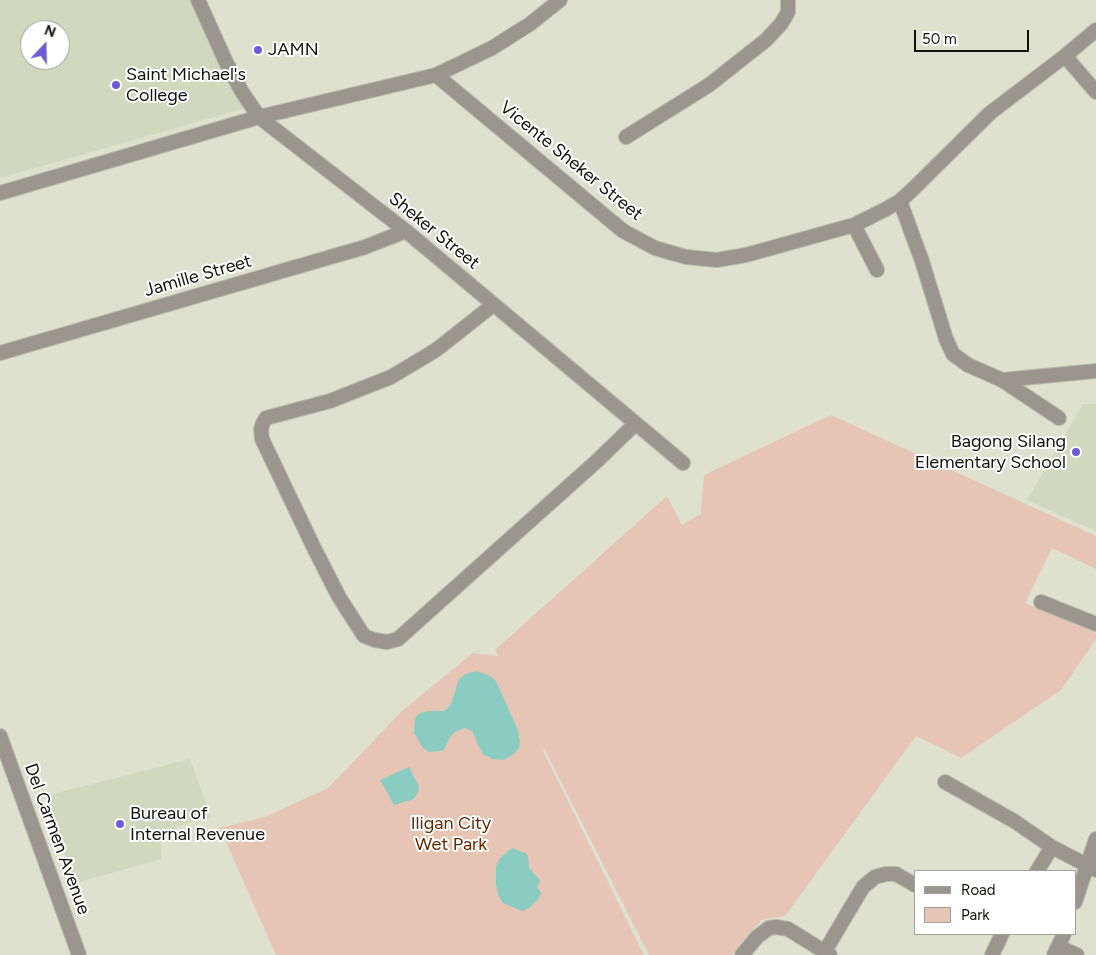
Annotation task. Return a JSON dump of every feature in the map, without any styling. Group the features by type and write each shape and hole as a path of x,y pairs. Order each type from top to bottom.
{"street":[{"name":"Sheker Street","path":"198,0 226,62 259,117 406,231 684,463"},
{"path":"0,193 259,117 436,75 492,48 530,24 560,0"},
{"path":"626,137 709,85 766,40 781,24 788,12 788,0"},
{"name":"Vicente Sheker Street","path":"436,75 623,231 656,248 686,257 717,260 746,255 854,225 900,201 990,113 1096,30"},
{"path":"1065,56 1096,92"},
{"path":"900,201 922,261 946,340 953,354 968,364 1002,380 1059,418"},
{"path":"854,225 877,270"},
{"name":"Jamille Street","path":"0,353 365,247 406,231"},
{"path":"493,305 436,350 390,377 330,401 266,418 263,423 261,429 262,439 339,597 364,636 387,642 398,639 598,460 635,424"},
{"path":"1002,380 1096,371"},
{"path":"1041,602 1096,624"},
{"name":"Del Carmen Avenue","path":"0,736 79,955"},
{"path":"945,782 1014,821 1052,847 1092,868"},
{"path":"1076,900 1092,868 1096,839"},
{"path":"1038,870 1052,847"},
{"path":"742,955 769,928 776,927 788,929 827,953 863,887 875,877 896,874 914,884"},
{"path":"992,955 998,935"},
{"path":"1059,945 1077,955"}],"shaded area":[{"name":"Saint Michael's College","path":"0,0 193,0 243,109 0,178"},
{"name":"Bagong Silang Elementary School","path":"1083,404 1096,404 1096,531 1027,500"},
{"name":"Bureau of Internal Revenue","path":"190,759 211,817 160,831 162,859 75,883 45,796"}],"green space":[{"name":"Iligan City Wet Park","path":"831,415 1096,536 1096,569 1052,548 1025,603 1096,633 1096,639 1061,690 961,758 916,736 785,916 761,920 732,955 649,955 544,748 543,751 644,955 276,955 220,828 265,817 328,788 403,710 473,653 498,656 495,650 667,496 682,525 701,514 704,475"}],"water":[{"path":"477,671 490,676 496,681 518,730 519,748 514,754 503,760 492,759 484,755 472,731 465,728 455,732 441,751 429,752 423,748 414,733 415,718 419,714 428,711 443,711 448,708 459,679 466,674"},
{"path":"409,767 419,789 414,799 394,805 380,780"},
{"path":"512,848 528,856 529,868 540,880 537,887 541,893 538,900 522,911 503,903 499,897 496,885 496,867 500,858"}],"place":[{"name":"JAMN","path":"258,50"},
{"name":"Saint Michael's College","path":"116,85"},
{"name":"Bagong Silang Elementary School","path":"1076,452"},
{"name":"Bureau of Internal Revenue","path":"120,824"}]}
